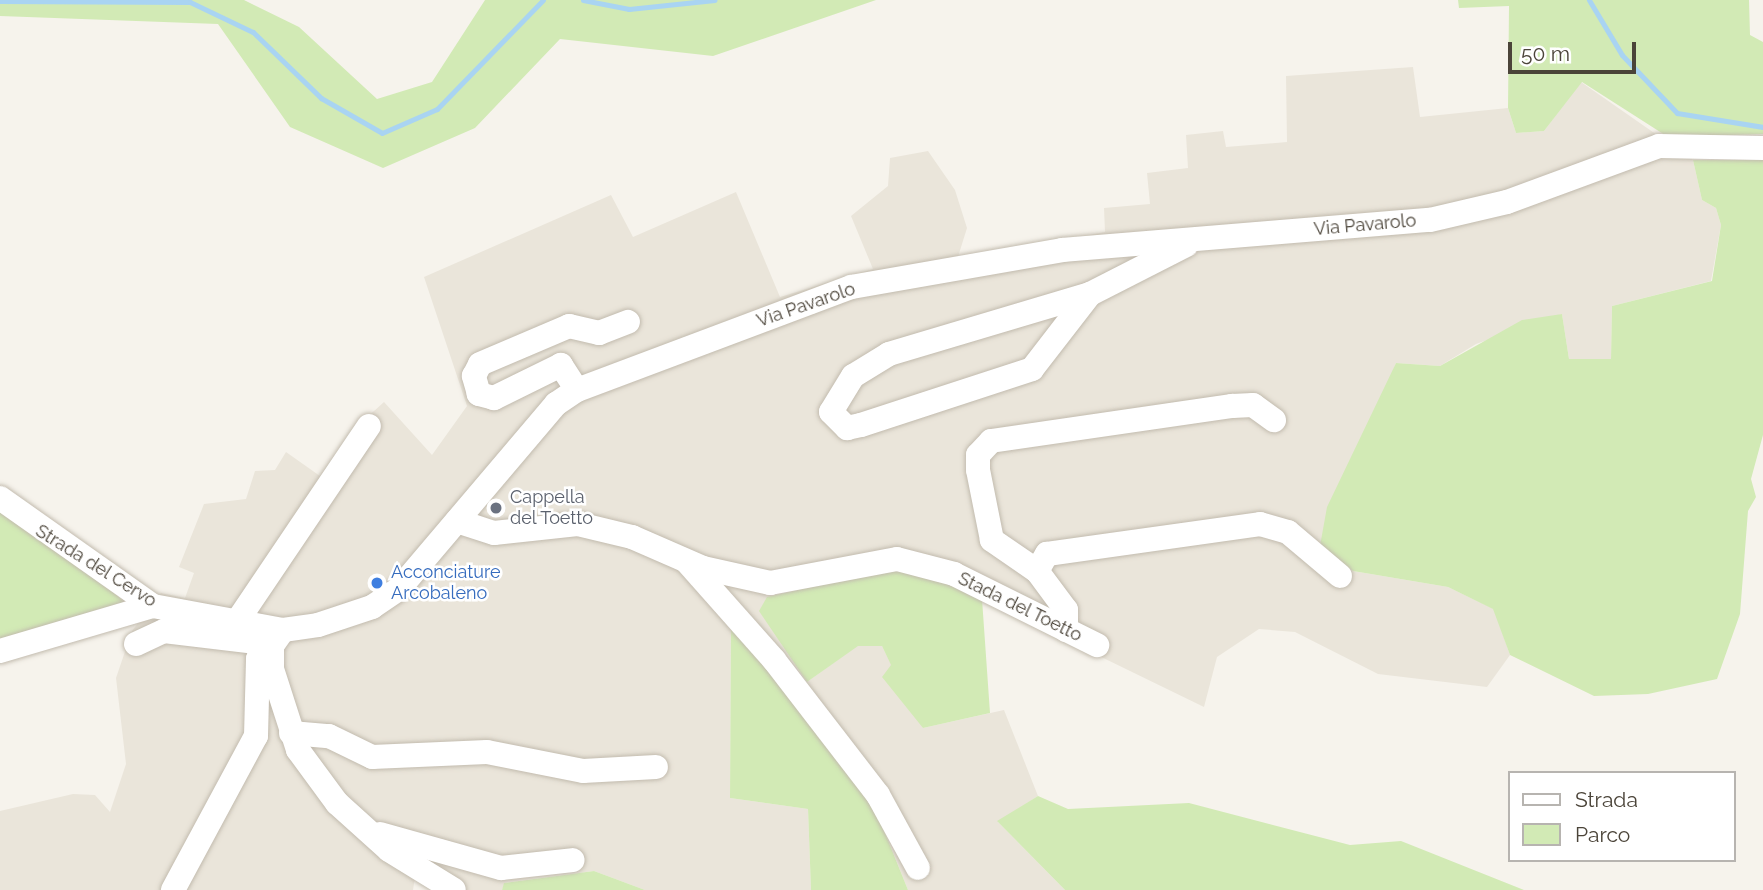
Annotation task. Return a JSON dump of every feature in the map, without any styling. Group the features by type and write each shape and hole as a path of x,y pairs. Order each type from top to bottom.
{"street":[{"name":"Via Pavarolo","path":"273,642 372,607 417,572 556,404 577,390 851,287 1062,250 1430,220 1507,202 1659,146 1763,148"},
{"path":"1090,294 1032,369 847,428 831,412 853,376 890,354 1090,294 1196,239"},
{"path":"577,390 561,365 494,398 476,390 474,376 480,364 569,326 599,333 628,322"},
{"path":"1066,630 1066,610 1037,571 992,540 978,470 978,455 991,441 1231,406 1253,405 1274,420"},
{"path":"238,620 369,426"},
{"name":"Strada del Cervo","path":"0,498 153,606 238,620 273,642"},
{"name":"Stada del Toetto","path":"457,521 474,532 494,533 578,524 632,537 685,560 770,583 898,559 954,574 1097,645"},
{"path":"1037,571 1047,554 1260,524 1288,532 1340,576"},
{"path":"685,560 774,660 878,795 918,869"},
{"path":"0,651 153,606"},
{"path":"136,645 164,631 246,636 273,642"},
{"path":"273,642 291,733 337,803 369,831 454,890"},
{"path":"173,890 256,736 258,659 273,642"},
{"path":"291,733 329,736 372,757 487,752 583,771 656,767"},
{"path":"369,831 501,868 573,860"}],"shaded area":[{"path":"1413,67 1420,117 1508,108 1516,133 1544,131 1581,82 1693,160 1702,200 1716,208 1721,225 1711,281 1612,306 1611,360 1569,359 1562,314 1476,344 1440,366 1396,363 1367,436 1353,571 1448,587 1494,609 1510,655 1487,687 1378,674 1295,632 1259,629 1217,657 1204,707 982,599 787,649 807,682 858,645 882,646 923,728 1004,710 1038,796 998,822 1065,890 908,890 866,786 731,621 730,798 808,809 811,890 645,890 594,871 505,883 502,890 437,890 415,877 413,890 0,890 0,811 73,794 95,795 110,812 126,764 116,678 132,631 161,593 185,598 194,573 179,567 204,504 246,499 255,471 275,470 286,452 320,476 353,430 384,402 432,455 467,406 424,277 611,195 633,237 736,192 780,297 873,269 851,216 888,186 890,158 928,151 955,190 967,228 957,260 1105,232 1104,208 1150,204 1147,173 1188,168 1186,135 1223,131 1226,147 1287,142 1286,76"}],"green space":[{"path":"0,0 244,0 299,27 377,99 432,82 485,0 876,0 713,56 560,39 475,128 383,168 290,127 218,24 0,16"},
{"path":"1458,0 1749,0 1750,35 1763,42 1763,134 1668,137 1582,82 1544,131 1516,133 1508,108 1509,6 1459,8"},
{"path":"1693,160 1763,160 1763,435 1751,479 1756,497 1748,511 1740,614 1717,679 1648,694 1594,696 1510,655 1493,609 1448,587 1353,571 1320,546 1327,507 1396,363 1440,366 1522,320 1562,314 1569,359 1611,359 1612,306 1712,281 1721,225 1716,208 1702,200"},
{"path":"0,512 118,596 126,604 0,644"},
{"path":"887,570 930,576 982,599 990,713 923,728 882,677 891,665 882,646 858,646 807,682 759,611 767,597"},
{"path":"731,619 866,786 908,890 811,890 808,809 730,798"},
{"path":"1038,796 1068,809 1189,803 1350,845 1401,841 1524,890 1065,890 997,821"},
{"path":"594,871 645,890 502,890 504,883"}],"waterway":[{"path":"0,1 190,2 253,32 321,98 382,133 437,109 543,0"},
{"path":"583,0 629,9 715,0"},
{"path":"1589,0 1622,55 1677,113 1763,127"}],"place":[{"name":"Cappella del Toetto","path":"496,508"},
{"name":"Acconciature Arcobaleno","path":"377,583"}]}
